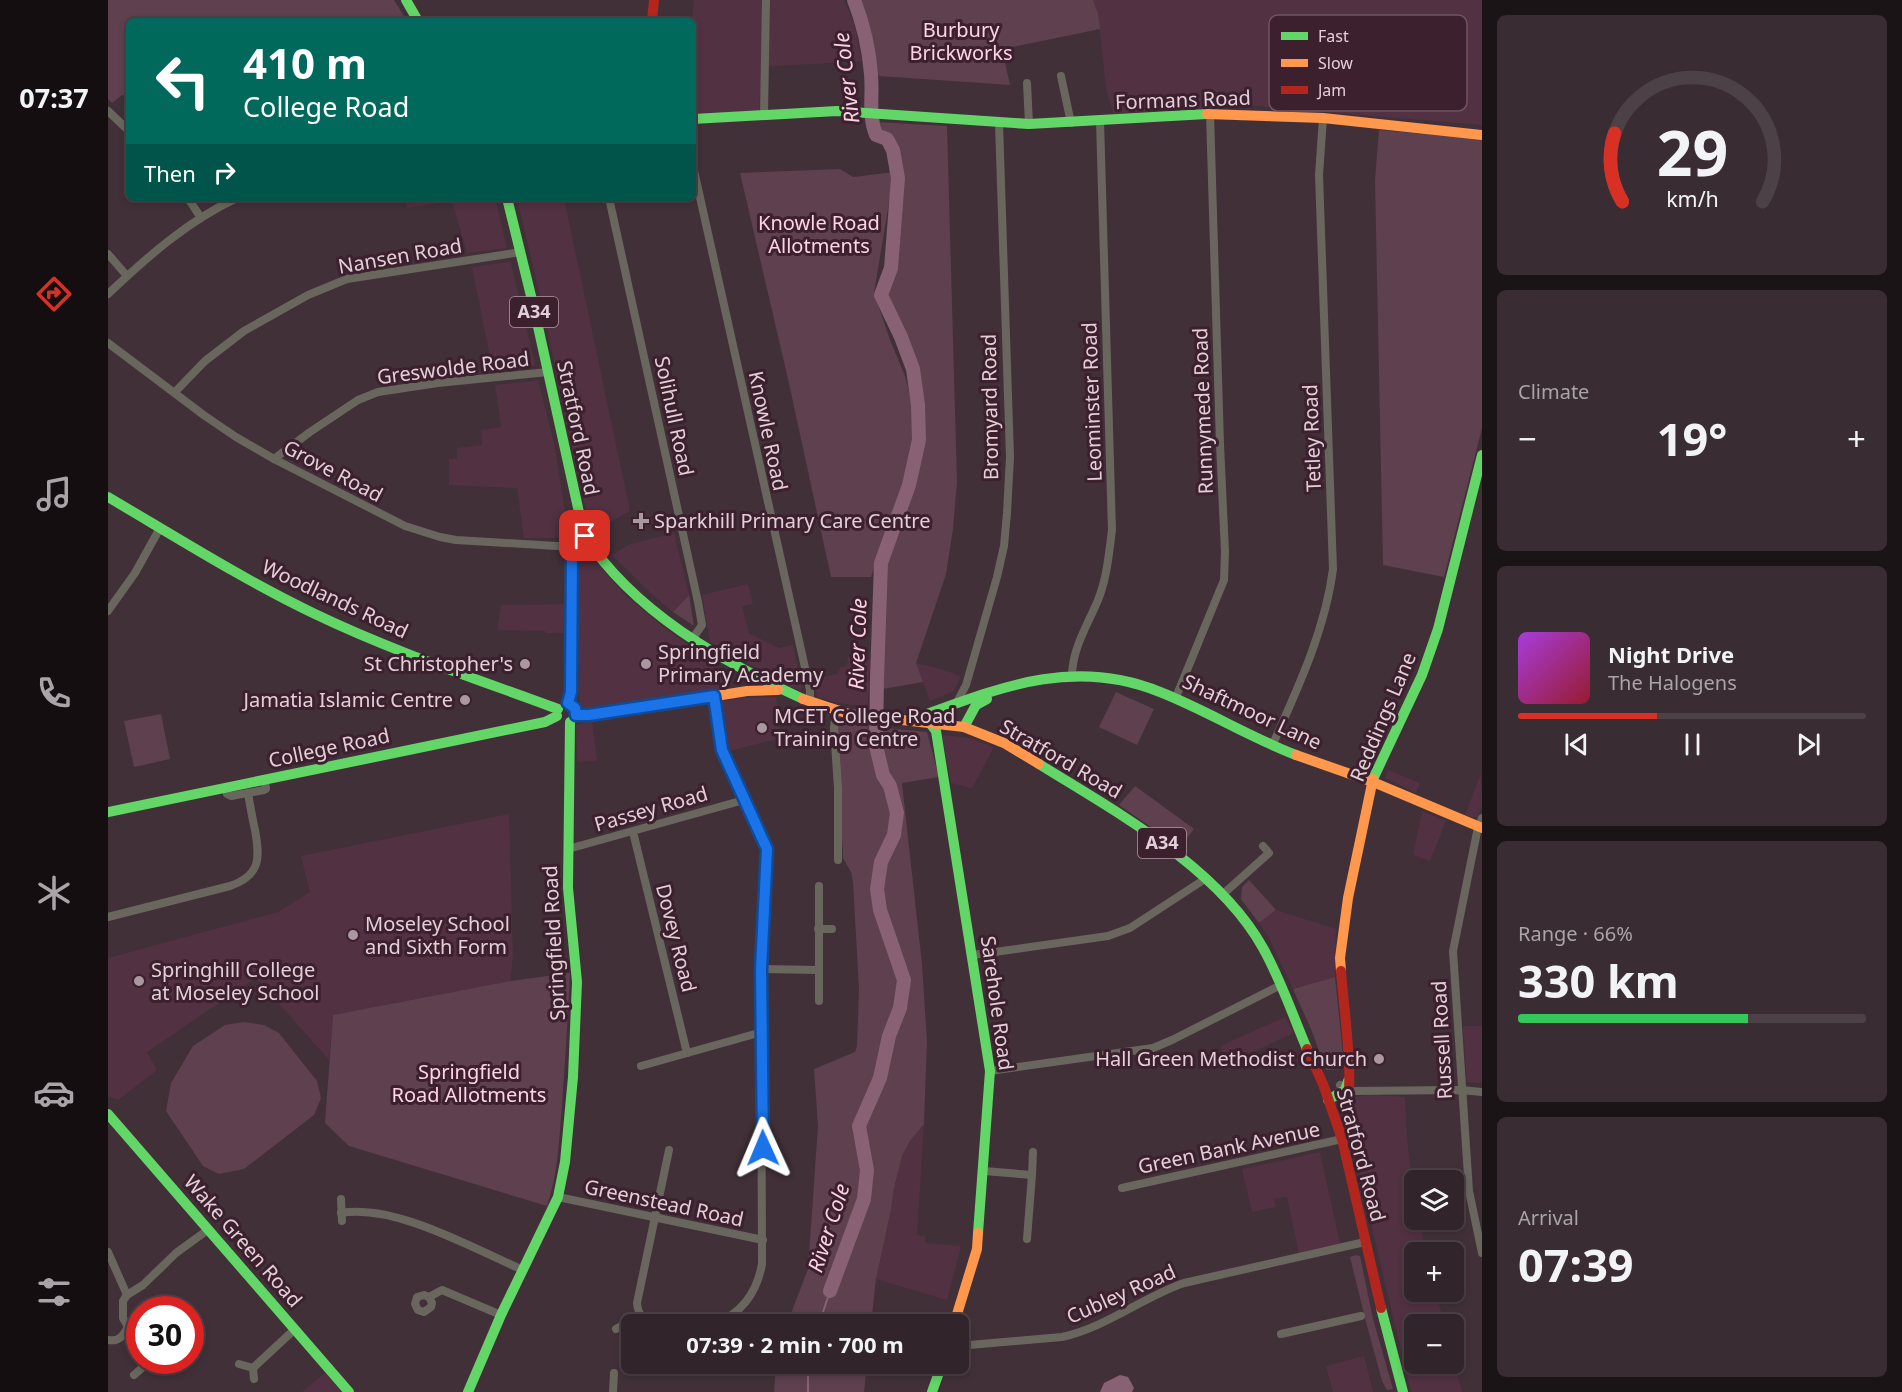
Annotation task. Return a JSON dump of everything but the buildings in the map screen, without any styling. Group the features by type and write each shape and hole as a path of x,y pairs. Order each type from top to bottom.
{"main road":[{"path":"406,0 416,18"},
{"path":"652,18 654,0"},
{"name":"Formans Road","path":"696,119 837,111 1029,124 1210,114 1323,118 1482,135"},
{"name":"Stratford Road","path":"508,201 548,372 580,525 596,555 618,579 693,638 784,691 810,703 869,717 964,727 975,730 1019,752 1081,789 1190,864 1222,895 1252,930 1263,948 1327,1096 1342,1139 1377,1299 1403,1392"},
{"name":"Reddings Lane","path":"1342,1139 1348,1118 1345,1089 1350,1070 1340,958 1348,898 1372,782 1422,675 1435,638 1482,455"},
{"name":"Woodlands Road","path":"108,497 228,568 317,615 393,647 561,710 561,721 573,719"},
{"path":"561,710 571,692 573,547 585,536"},
{"name":"Shaftmoor Lane","path":"907,721 1033,682 1072,676 1098,676 1143,685 1176,697 1272,746 1372,782 1480,825"},
{"path":"561,710 575,708 573,719 765,689 784,691"},
{"name":"Shaftmoor Lane","path":"964,727 976,705 1000,692"},
{"name":"College Road","path":"108,812 545,722 561,710"},
{"name":"Springfield Road","path":"468,1392 501,1315 558,1197 568,1138 578,982 570,914 568,849 573,719"},
{"name":"Sarehole Road","path":"929,722 936,731 990,1071 977,1250 957,1314"},
{"path":"1327,1096 1345,1089"},
{"name":"Wake Green Road","path":"109,1116 209,1228 349,1392"},
{"path":"932,1392 938,1374"}],"street":[{"path":"764,115 766,0"},
{"path":"1061,76 1071,123"},
{"path":"1028,83 1029,124"},
{"path":"108,111 126,128"},
{"name":"Runnymede Road","path":"1176,697 1224,580 1226,552 1220,444 1210,114"},
{"name":"Tetley Road","path":"1272,746 1306,663 1330,593 1333,569 1319,175 1323,118"},
{"name":"Leominster Road","path":"1072,676 1074,658 1103,583 1112,530 1100,121"},
{"name":"Bromyard Road","path":"956,704 966,685 997,578 1004,546 1007,513 1010,457 999,123"},
{"name":"Knowle Road","path":"696,179 810,690 810,703"},
{"path":"190,201 201,218"},
{"path":"108,294 154,253 201,218 232,201"},
{"name":"Solihull Road","path":"610,201 698,602 702,625 693,638"},
{"name":"Nansen Road","path":"175,392 205,361 244,331 308,295 347,279 521,252"},
{"path":"108,254 127,276"},
{"name":"Grove Road","path":"108,343 236,437 405,526 456,540 573,547"},
{"name":"Greswolde Road","path":"274,459 358,400 378,392 438,383 548,372"},
{"path":"108,611 135,573 160,528"},
{"path":"966,685 970,692 980,698"},
{"path":"714,696 722,750 767,849 761,969 762,1264 759,1282 754,1292 732,1314"},
{"path":"836,711 834,728 838,788 838,860"},
{"path":"226,788 229,796 248,793 266,789 265,780"},
{"path":"108,917 230,886 249,876 257,865 258,852 248,793"},
{"name":"Passey Road","path":"568,849 744,800"},
{"name":"Russell Road","path":"1480,825 1454,951 1469,1191 1482,1253"},
{"name":"Dovey Road","path":"633,832 687,1053"},
{"path":"1222,895 1269,852 1263,846"},
{"path":"973,955 1108,936 1130,928 1205,879"},
{"path":"819,886 819,1001"},
{"path":"818,929 832,929"},
{"path":"761,969 819,970"},
{"path":"990,1071 1153,1048 1279,986"},
{"path":"642,1066 762,1032"},
{"path":"1345,1089 1482,1092"},
{"name":"Green Bank Avenue","path":"1122,1188 1342,1139"},
{"path":"640,1314 637,1303 669,1150"},
{"path":"1027,1239 1034,1152"},
{"path":"984,1171 1032,1175"},
{"name":"Greenstead Road","path":"558,1197 654,1219 763,1240"},
{"path":"341,1199 341,1217 364,1212 408,1220 523,1270"},
{"path":"108,1252 127,1295 143,1285 176,1253 209,1228"},
{"name":"Cubley Road","path":"969,1345 1077,1334 1099,1326 1165,1290 1184,1283 1365,1242"},
{"path":"429,1296 440,1290 447,1291 501,1315"},
{"path":"126,1296 122,1309 126,1323"},
{"path":"1281,1334 1361,1316"},
{"path":"616,1329 621,1326"},
{"path":"252,1368 295,1329"},
{"path":"108,1340 113,1341 123,1336 126,1331"},
{"path":"239,1364 252,1368"},
{"path":"252,1368 254,1379"},
{"path":"613,1392 614,1373"}],"shaded area":[{"path":"694,0 844,0 854,23 862,61 762,67 759,112 696,113 696,18 692,18"},
{"path":"1093,0 1482,0 1482,125 1313,111 1467,111 1467,15 1269,15 1269,107 1253,106 1113,113 1106,88 1098,13"},
{"path":"406,201 452,201 407,208"},
{"path":"452,201 496,201 507,248 467,253"},
{"path":"518,201 565,201 630,511 594,531 587,515"},
{"path":"509,262 535,365 493,372 472,267"},
{"path":"538,380 554,443 566,519 566,538 524,538 517,488 449,485 449,459 457,459 457,448 482,445 481,430 501,427 495,385"},
{"path":"674,533 689,595 673,612 612,555 630,544"},
{"name":"Springfield Primary Academy","path":"581,552 588,553 623,593 662,626 731,676 731,684 715,692 587,709 583,707 579,699 579,622 576,592 576,555"},
{"path":"748,584 753,604 742,606 749,633 779,648 793,645 801,690 790,687 710,642 702,595"},
{"path":"564,604 564,633 497,630 501,605"},
{"path":"848,658 871,660 867,707 817,697 814,679 837,674 841,667 847,666"},
{"path":"916,663 961,676 954,691 930,701"},
{"name":"MCET College Road Training Centre","path":"776,697 781,738 730,751 722,701"},
{"path":"592,721 597,761 577,762 576,725"},
{"path":"942,735 969,738 994,747 972,788 951,783"},
{"path":"1388,770 1420,783 1416,793 1385,778"},
{"path":"1481,773 1482,806 1477,818 1465,815"},
{"path":"1422,811 1446,821 1430,861 1413,855"},
{"name":"Moseley School and Sixth Form","path":"509,814 513,958 510,981 333,1015 329,1060 256,978 147,1052 157,1070 118,1100 108,1096 108,958 278,912 310,892 301,856"},
{"path":"1276,910 1336,929 1335,977 1293,989 1268,936 1259,923"},
{"path":"1285,1017 1294,1033 1227,1064 1220,1046"},
{"path":"1463,1026 1482,1026 1482,1083 1467,1082"},
{"path":"1369,1095 1405,1097 1411,1170 1404,1170 1404,1230 1421,1230 1424,1242 1404,1242 1404,1302 1438,1302 1442,1314 1404,1314 1404,1363 1350,1135 1354,1097"},
{"path":"924,1124 917,1235 925,1236 926,1243 961,1246 947,1300 876,1279 902,1156 910,1141"},
{"path":"1320,1152 1340,1244 1299,1254 1287,1197 1274,1199 1276,1207 1252,1212 1242,1169"},
{"path":"1364,1356 1373,1392 1333,1392 1326,1366"},
{"path":"325,1373 342,1392 302,1392"},
{"path":"1407,1374 1457,1374 1462,1392 1411,1392"},
{"path":"1120,1375 1128,1377 1134,1388 1132,1392 1100,1392 1104,1383"}],"green space":[{"path":"108,0 394,0 405,18 126,18 126,96 122,95 112,103 108,99"},
{"name":"Burbury Brickworks","path":"856,0 1093,0 1098,13 1100,29 1002,49 1010,85 879,76 865,23"},
{"path":"871,123 947,126 957,482 946,574 916,663 923,682 877,690 881,563 909,485 919,440 918,404 913,369 881,295 891,268 898,178 893,150 887,139 876,135"},
{"path":"1379,130 1482,139 1482,428 1444,577 1383,565 1375,180"},
{"name":"Knowle Road Allotments","path":"840,169 853,177 894,172 874,293 905,376 913,408 914,441 902,485 871,577 831,577 740,173"},
{"path":"689,595 694,626 673,612"},
{"path":"1116,692 1154,709 1137,745 1099,727"},
{"path":"161,714 170,759 134,767 124,721"},
{"path":"837,723 927,732 939,777 902,783 922,964 927,1041 924,1124 910,1141 902,1156 876,1279 872,1314 791,1314 808,1269 818,1126 814,1069 855,1052 857,1046 859,989 853,882 851,872 843,858"},
{"path":"1135,786 1194,829 1180,847 1119,805"},
{"path":"1249,880 1276,910 1259,923 1241,899 1242,887"},
{"name":"Springfield Road Allotments","path":"570,973 559,1144 554,1182 547,1206 349,1146 325,1123 333,1015 510,981"},
{"path":"1335,977 1343,1054 1341,1069 1326,1070 1293,989"},
{"path":"244,1022 264,1025 279,1033 317,1081 321,1098 314,1115 244,1169 219,1174 203,1166 166,1111 171,1083 193,1046 225,1025"},
{"path":"1360,1256 1373,1319 1393,1389 1387,1390 1382,1381 1350,1257"},
{"path":"775,1374 866,1374 864,1392 774,1392"}],"waterway":[{"name":"River Cole","path":"830,1291 864,1199 867,1170 859,1126 880,1078 889,1036 900,1008 904,980 880,910 877,889 881,862 894,835 897,813 890,786 883,775 876,746 877,678 881,563 909,485 919,440 918,405 913,369 881,295 891,268 898,178 893,150 887,139 876,135 874,127 871,112 869,55 854,0"},
{"name":"River Cole","path":"822,1314 830,1291"},
{"name":"River Cole","path":"808,1374 808,1392"}],"traffic: fast":[{"path":"406,0 416,18"},
{"path":"696,119 837,111 1029,124 1207,114"},
{"path":"508,201 584,535 604,563 628,588 682,632 741,668 803,699"},
{"path":"1373,779 1422,675 1438,629 1482,455"},
{"path":"108,497 236,573 315,614 405,653 558,709"},
{"path":"913,719 1004,688 1065,677 1096,677 1128,682 1160,692 1296,755"},
{"path":"964,727 976,705 987,699"},
{"path":"108,812 545,722 557,716"},
{"path":"468,1392 501,1315 558,1197 565,1162 573,1077 577,982 568,888 570,722"},
{"path":"929,722 936,731 990,1071 978,1233"},
{"path":"1039,764 1132,822 1193,867 1220,892 1244,919 1263,948 1307,1049"},
{"path":"1328,1100 1345,1090 1348,1081"},
{"path":"108,1114 349,1392"},
{"path":"1381,1308 1403,1392"},
{"path":"932,1392 938,1374"}],"traffic: slow":[{"path":"1207,114 1323,118 1482,135"},
{"path":"568,703 571,692 572,551 574,545 585,536"},
{"path":"576,715 641,708 747,691 778,690"},
{"path":"803,699 849,714 964,727 1004,743 1039,764"},
{"path":"1296,755 1373,782 1482,828"},
{"path":"1341,971 1340,958 1348,898 1373,779"},
{"path":"957,1314 977,1249 978,1233"}],"traffic: jam":[{"path":"652,18 654,0"},
{"path":"1341,971 1349,1077 1349,1098 1342,1139"},
{"path":"1307,1049 1323,1084 1342,1139 1381,1308"}],"place":[{"name":"Sparkhill Primary Care Centre","path":"641,521"},
{"name":"St Christopher's","path":"525,664"},
{"name":"Springfield Primary Academy","path":"646,664"},
{"name":"Jamatia Islamic Centre","path":"465,700"},
{"name":"MCET College Road Training Centre","path":"762,728"},
{"name":"Moseley School and Sixth Form","path":"353,935"},
{"name":"Springhill College at Moseley School","path":"139,981"},
{"name":"Hall Green Methodist Church","path":"1379,1059"}],"route":[{"path":"585,536 574,545 572,551 571,692 568,703 575,708 576,715 589,715 714,696 722,750 767,849 761,969 763,1148"}]}
